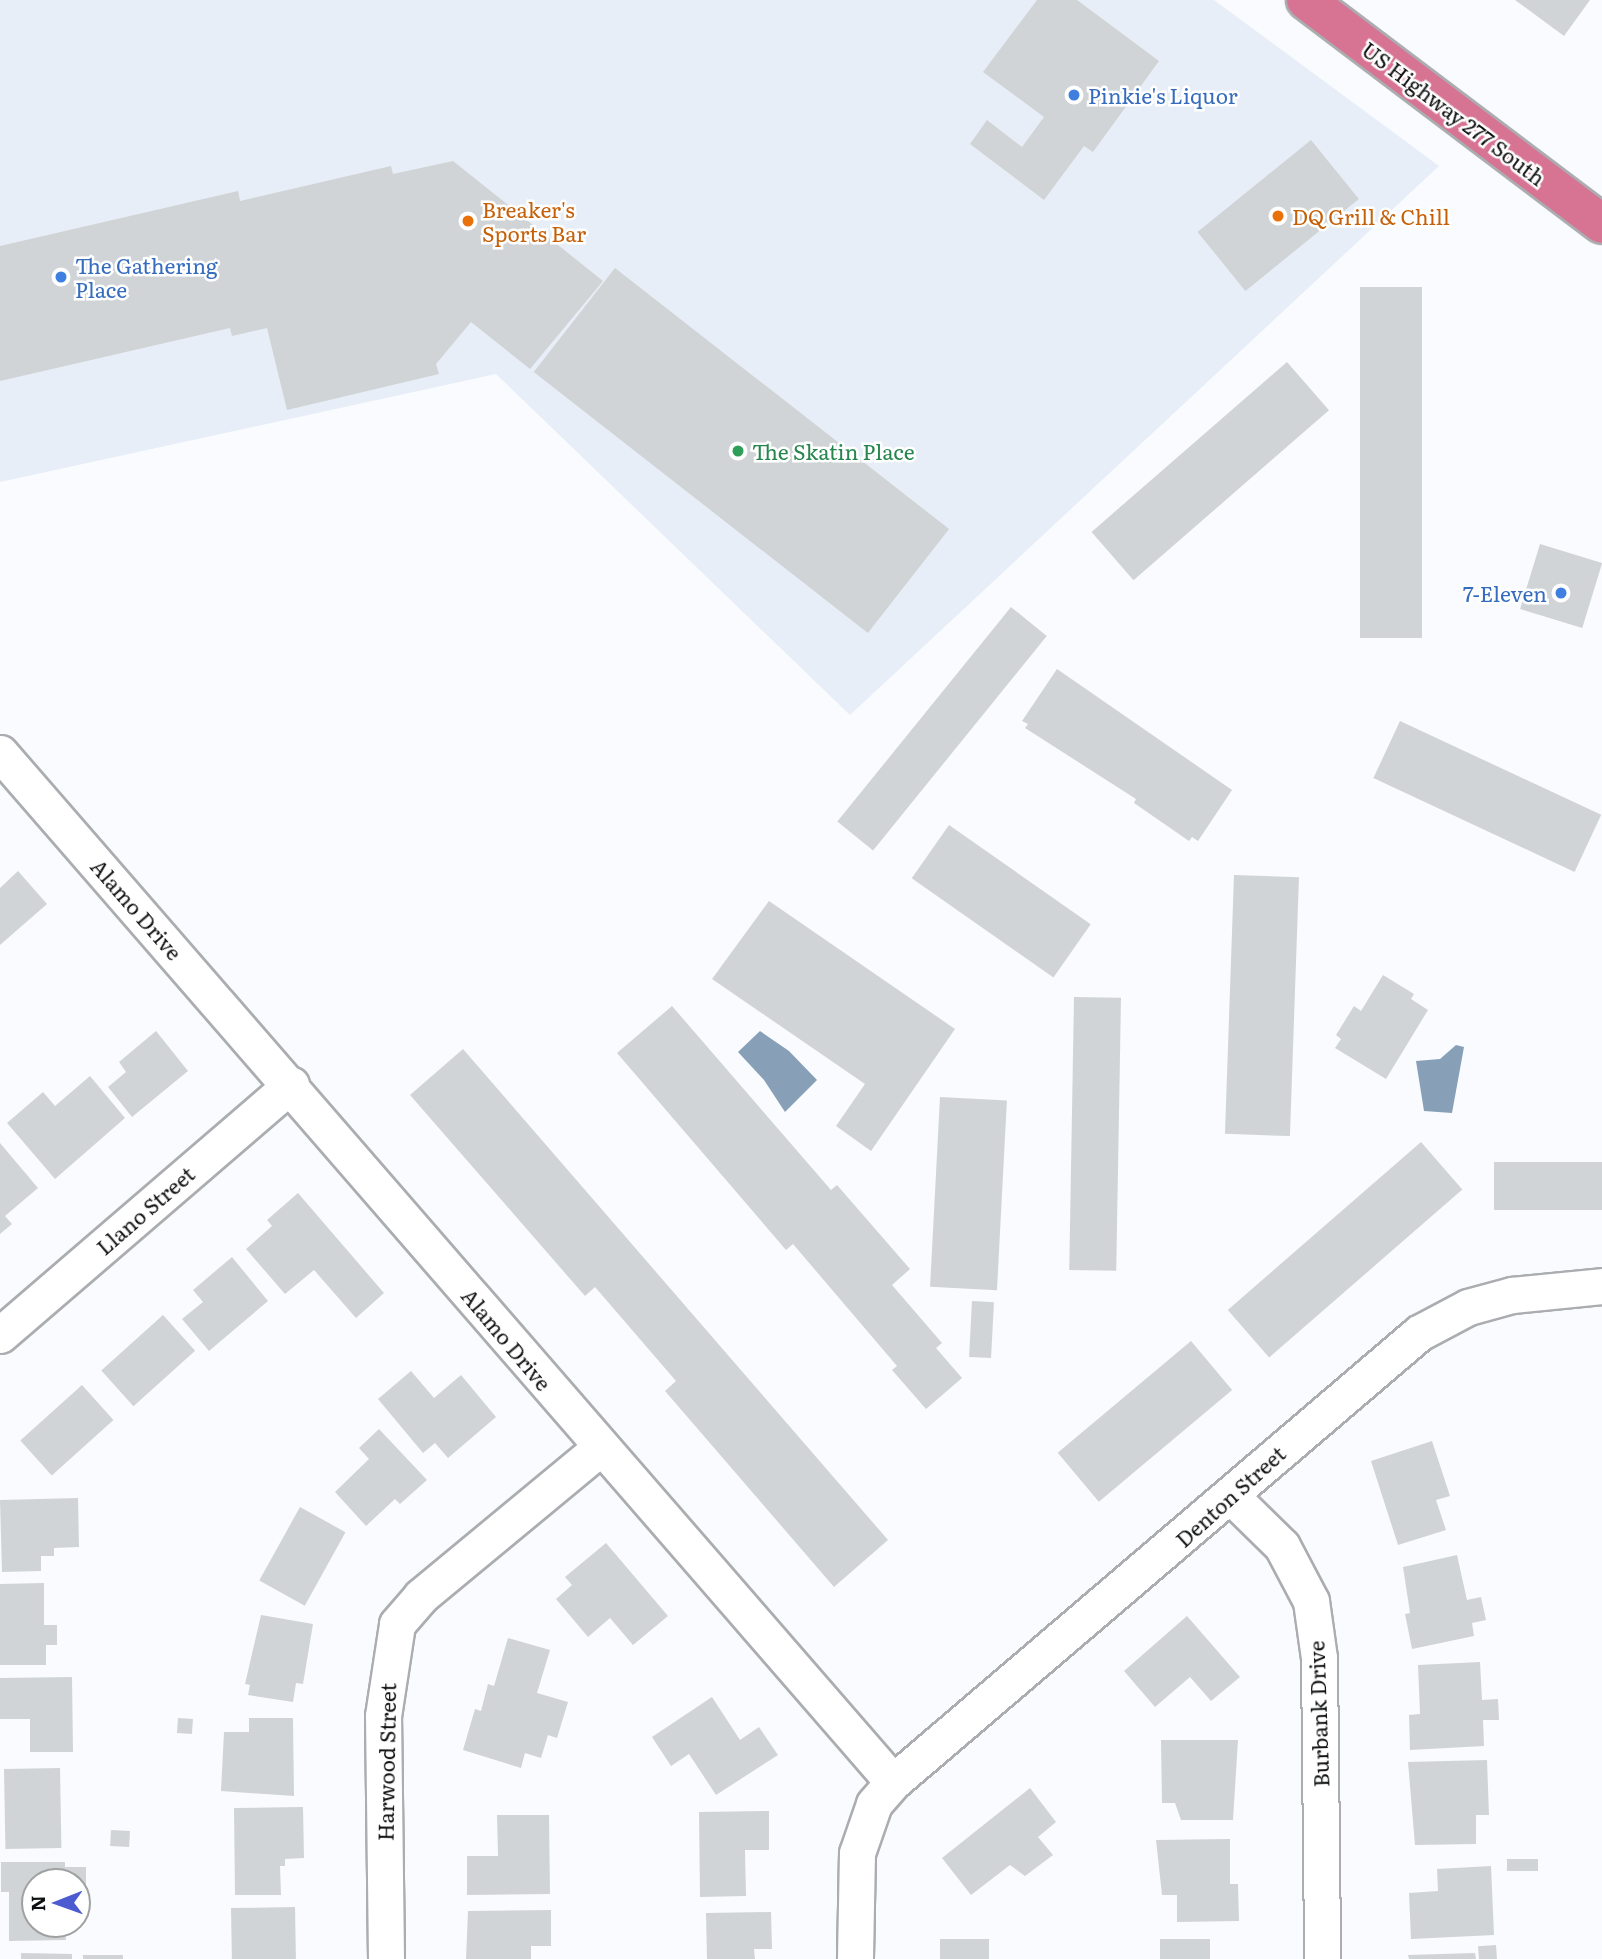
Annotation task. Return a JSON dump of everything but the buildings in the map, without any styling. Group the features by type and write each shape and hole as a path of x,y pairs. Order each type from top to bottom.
{"highway":[{"name":"US Highway 277 South","path":"1306,0 1602,224"}],"street":[{"name":"Alamo Drive","path":"0,754 291,1085 600,1448 893,1782"},
{"name":"Llano Street","path":"0,1335 291,1085"},
{"name":"Denton Street","path":"893,1782 1232,1497 1324,1410 1419,1333 1468,1307 1512,1295 1602,1286"},
{"name":"Harwood Street","path":"386,1959 383,1716 397,1624 421,1596 600,1448"},
{"name":"Burbank Drive","path":"1232,1497 1282,1546 1311,1601 1319,1658 1322,1959"},
{"path":"855,1959 857,1853 874,1804 893,1782"}],"shaded area":[{"path":"0,0 1214,0 1439,166 850,715 496,374 0,482"}],"water":[{"path":"760,1031 789,1051 817,1080 785,1112 764,1080 738,1052"},
{"path":"1456,1045 1464,1047 1452,1113 1424,1111 1416,1061 1440,1059"}],"place":[{"name":"Pinkie's Liquor","path":"1074,95"},
{"name":"DQ Grill & Chill","path":"1278,216"},
{"name":"Breaker's Sports Bar","path":"468,221"},
{"name":"The Gathering Place","path":"61,277"},
{"name":"The Skatin Place","path":"738,451"},
{"name":"7-Eleven","path":"1561,593"}]}
